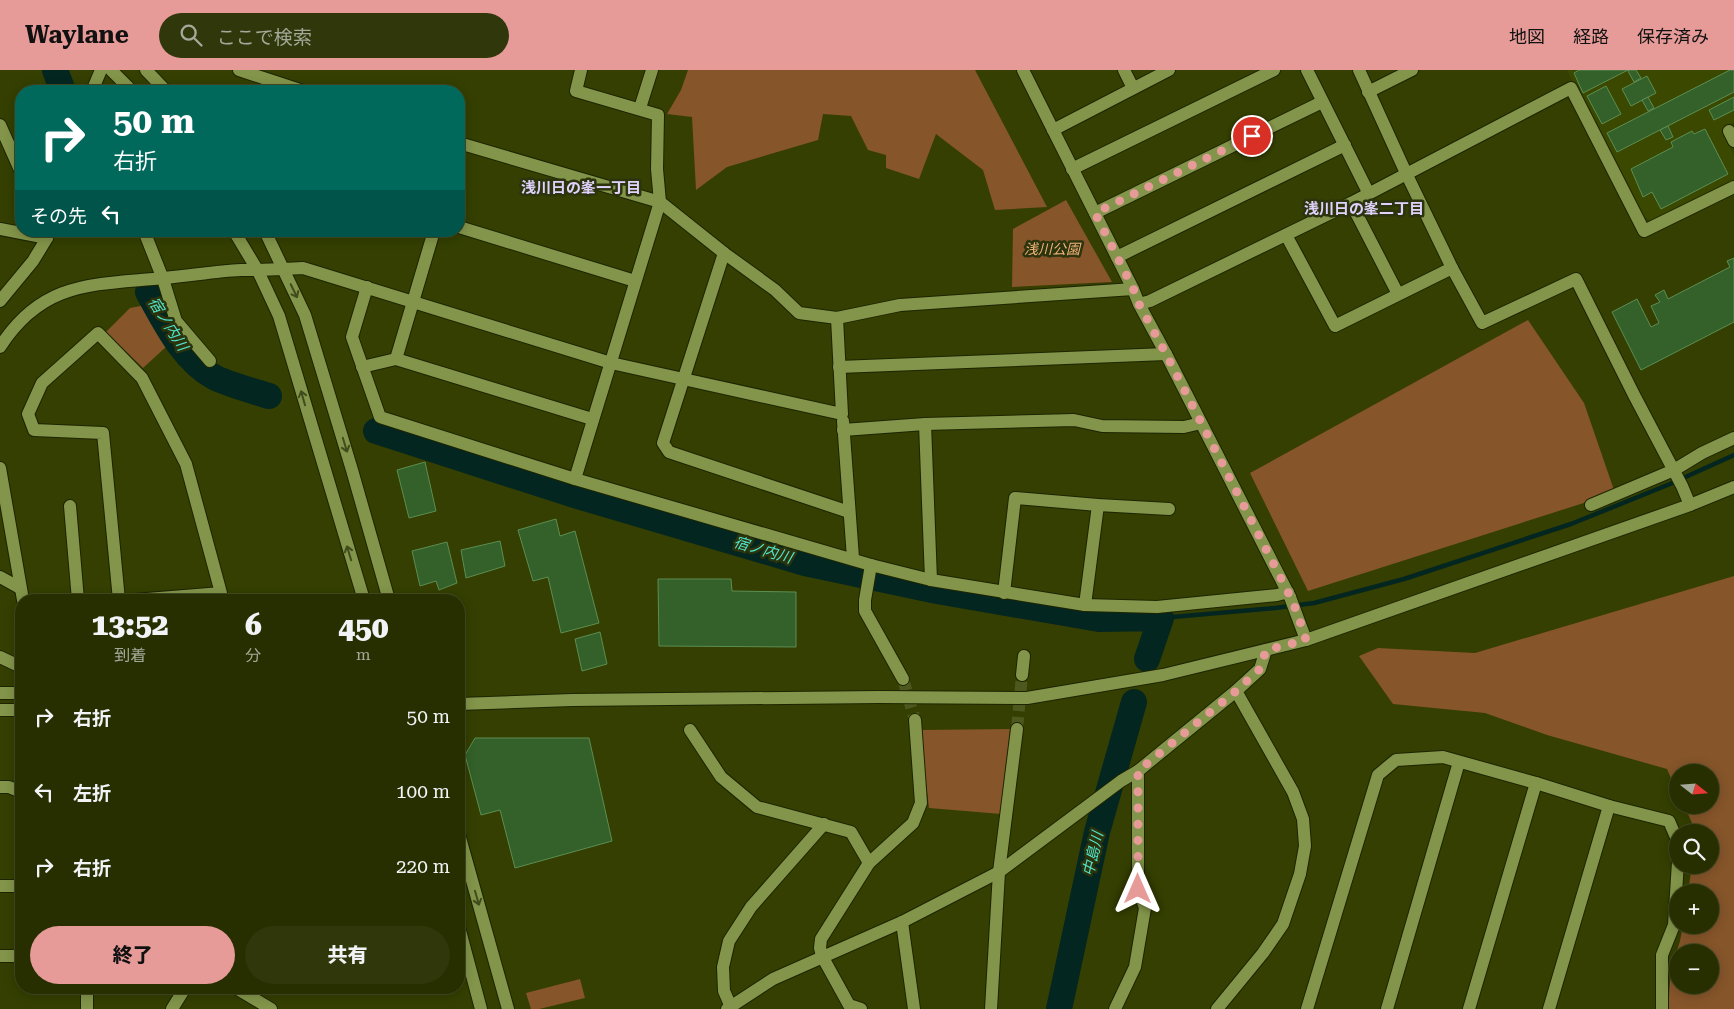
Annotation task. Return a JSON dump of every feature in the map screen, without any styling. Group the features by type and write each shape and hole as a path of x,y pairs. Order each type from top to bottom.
{"street":[{"path":"95,85 101,70"},
{"path":"111,70 126,85"},
{"path":"146,70 160,85"},
{"path":"239,70 285,85"},
{"path":"575,479 660,202 657,168 658,114 576,91 581,70"},
{"path":"640,108 652,70"},
{"path":"1023,70 1133,288 1139,304 1289,595 1306,640"},
{"path":"1124,70 1133,88"},
{"path":"1053,130 1169,70"},
{"path":"1072,168 1274,70"},
{"path":"1307,70 1368,192"},
{"path":"1359,70 1452,268 1482,324 1576,279 1690,505"},
{"path":"1368,92 1412,70"},
{"path":"1139,304 1150,301 1351,203 1368,192 1571,88 1644,231 1734,187"},
{"path":"1095,213 1322,102"},
{"path":"0,125 15,159"},
{"path":"1117,257 1346,145"},
{"path":"465,147 660,202 724,253 775,290 799,313 837,318 900,305 1133,288"},
{"path":"1351,203 1398,294"},
{"path":"465,228 635,281"},
{"path":"0,229 15,231"},
{"path":"1286,235 1335,326 1452,268"},
{"path":"0,301 33,261 45,237"},
{"path":"146,237 163,279 176,321 210,361"},
{"path":"238,237 258,271 279,316 362,594"},
{"path":"268,237 305,315 387,594"},
{"path":"396,359 432,237"},
{"path":"724,253 663,443 669,452 850,512"},
{"path":"0,347 11,330 33,308 64,292 97,284 241,270 258,271 303,268 611,363 842,414"},
{"path":"367,287 352,337 380,417 575,479 853,558 871,569 1004,593 1085,605 1157,607 1289,595"},
{"path":"837,318 853,558"},
{"path":"118,594 103,433 34,430 28,414 42,383 98,332 142,378 186,464 222,593 210,594"},
{"path":"839,367 1166,354"},
{"path":"362,367 396,359 592,419"},
{"path":"843,430 925,424 1074,420 1102,426 1184,428 1201,423"},
{"path":"925,424 931,580"},
{"path":"1591,505 1675,472 1702,453 1734,438"},
{"path":"0,468 21,594"},
{"path":"465,704 592,700 879,697 1027,698 1163,676 1306,640 1734,488"},
{"path":"1004,593 1015,498 1170,509"},
{"path":"1085,605 1098,505"},
{"path":"70,506 77,594"},
{"path":"871,569 865,600 865,612 903,679"},
{"path":"0,577 21,594"},
{"path":"824,824 750,907 729,941 723,967 724,991 729,1008 773,979 902,922 999,872 1121,781 1138,771 1236,691 1260,669 1266,650"},
{"path":"1022,675 1024,656"},
{"path":"0,657 15,664"},
{"path":"1217,1009 1263,953 1283,924 1300,874 1305,846 1303,819 1293,792 1236,691"},
{"path":"0,693 15,693"},
{"path":"0,710 15,710"},
{"path":"861,1009 849,1005 822,956 820,948 821,939 869,863 913,823 920,803 915,720"},
{"path":"991,1009 999,872 1017,729"},
{"path":"690,730 720,776 757,807 851,832 869,863"},
{"path":"1307,1009 1378,775 1396,760 1443,758 1536,783 1609,806 1669,821 1670,824"},
{"path":"1387,1009 1459,762"},
{"path":"1115,1009 1135,966 1145,908 1138,889 1138,771"},
{"path":"1469,1009 1536,783"},
{"path":"0,787 15,790"},
{"path":"1549,1009 1609,806"},
{"path":"465,855 508,1009"},
{"path":"1662,1009 1662,955 1674,925 1677,874"},
{"path":"0,886 15,886"},
{"path":"902,922 914,1009"},
{"path":"465,949 481,1009"},
{"path":"0,956 15,956"},
{"path":"87,994 87,1009"},
{"path":"172,1009 181,994"},
{"path":"246,994 271,1009"}],"shaded area":[{"path":"1567,70 1734,70 1734,122 1722,130 1734,155 1734,181 1653,222 1639,214"}],"green space":[{"path":"688,70 975,70 1047,207 995,210 983,170 936,134 919,179 886,168 886,155 868,150 851,116 823,114 818,140 727,167 696,190 692,117 667,114 681,90"},
{"name":"浅川公園","path":"1066,200 1112,282 1012,287 1013,229"},
{"path":"146,305 167,346 143,368 106,332 130,308"},
{"path":"1528,320 1584,403 1615,493 1308,591 1250,473"},
{"path":"1734,576 1734,1009 1668,1009 1669,994 1719,994 1719,944 1679,944 1681,934 1719,934 1719,884 1689,884 1691,874 1719,874 1719,824 1692,824 1688,814 1719,814 1719,764 1669,764 1669,774 1667,769 1547,735 1485,713 1393,704 1359,656 1378,648 1475,653"},
{"path":"1010,729 1001,814 929,808 920,730"},
{"path":"580,979 585,998 539,1009 531,1009 526,993"}],"building":[{"path":"1579,70 1628,70 1583,93 1574,73"},
{"path":"1636,70 1641,78 1634,82 1628,71"},
{"path":"1730,70 1734,70 1734,92 1617,152 1607,133"},
{"path":"1647,76 1656,93 1631,106 1622,89"},
{"path":"1606,86 1621,114 1602,124 1587,96"},
{"path":"1648,97 1654,108 1648,111 1642,100"},
{"path":"1734,97 1734,110 1714,120 1709,110"},
{"path":"1668,126 1673,137 1666,140 1660,130"},
{"path":"1705,129 1728,174 1661,209 1652,192 1643,197 1631,169 1673,147 1671,142 1692,131 1694,134"},
{"path":"1734,258 1734,322 1641,370 1612,312 1637,299 1651,327 1659,323 1651,306 1660,302 1655,295 1664,290 1668,299 1730,267 1727,261"},
{"path":"425,462 436,511 409,518 397,470"},
{"path":"556,519 560,536 575,531 599,623 561,633 548,577 533,581 518,530"},
{"path":"500,541 505,566 466,578 461,550"},
{"path":"447,542 457,583 439,590 436,581 420,586 412,551"},
{"path":"658,579 731,579 732,591 796,592 796,647 659,646"},
{"path":"600,632 607,664 582,671 575,639"},
{"path":"475,738 589,738 612,841 515,868 500,810 481,815 465,755"}],"waterway":[{"name":"宿ノ内川","path":"55,70 61,85"},
{"name":"宿ノ内川","path":"148,292 175,339 203,369 214,377 226,382 269,396"},
{"name":"宿ノ内川","path":"376,431 571,494 805,563 937,591 1099,619 1161,618 1147,659"},
{"path":"1161,618 1314,603 1404,579 1571,524 1670,484 1734,455"},
{"name":"中島川","path":"1059,1009 1097,832 1134,702"}],"tunnel":[{"path":"1017,729 1022,675"},
{"path":"903,679 915,720"}],"district":[{"name":"浅川日の峯一丁目","path":"581,188"},
{"name":"浅川日の峯二丁目","path":"1364,209"}],"route":[{"path":"1138,889 1138,771 1260,669 1266,650 1306,640 1301,622 1288,592 1139,304 1133,288 1095,213 1252,136"}]}
